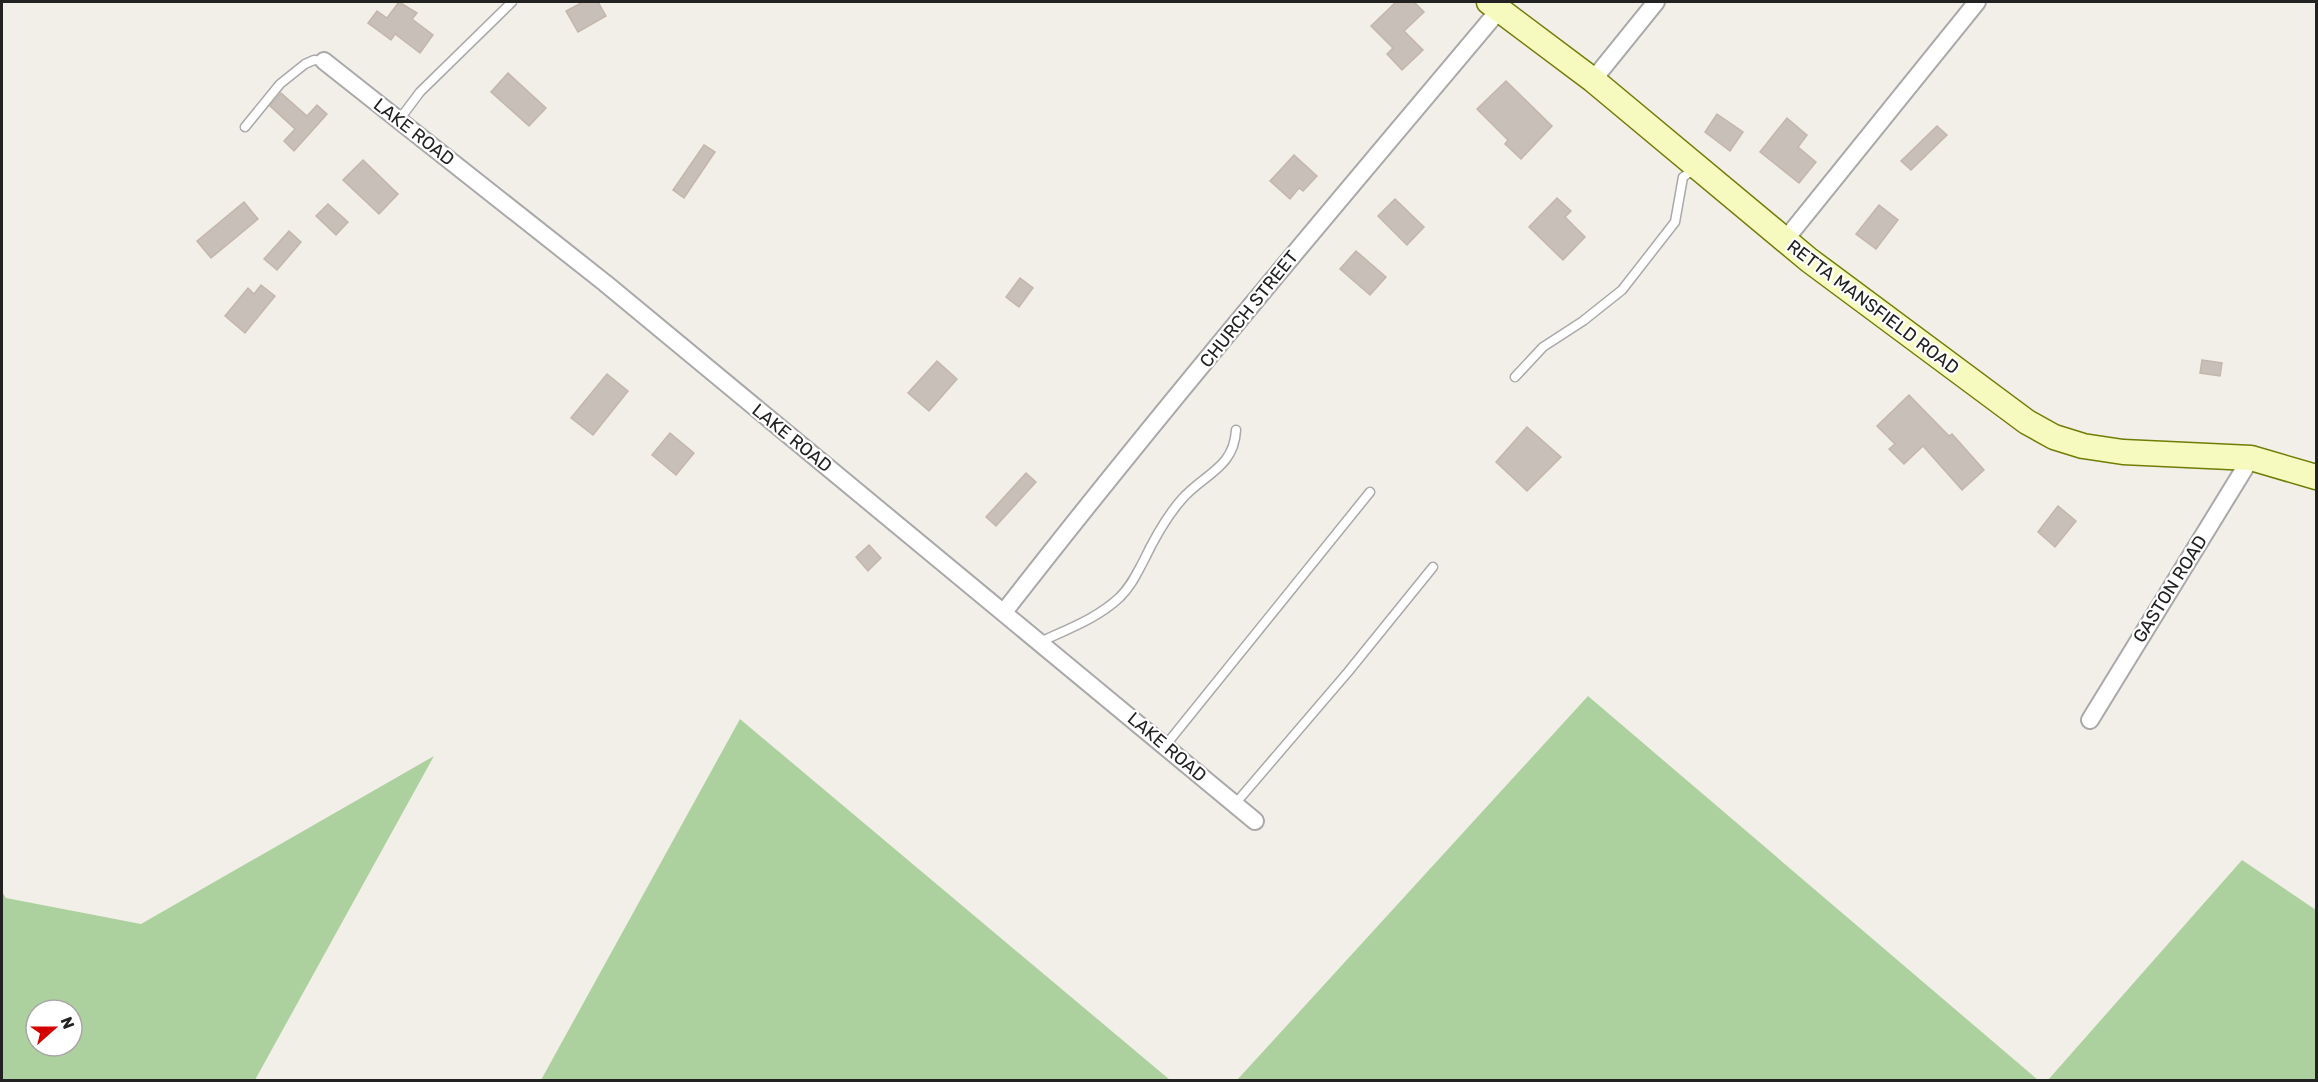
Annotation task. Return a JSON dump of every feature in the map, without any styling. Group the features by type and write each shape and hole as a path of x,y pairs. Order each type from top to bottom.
{"street":[{"path":"1593,80 1656,2"},
{"path":"1785,240 1977,2"},
{"name":"RETTA MANSFIELD ROAD","path":"1494,6 1593,80 1809,260 2027,422 2054,437 2083,446 2123,452 2251,458 2316,477"},
{"name":"CHURCH STREET","path":"1004,612 1077,518 1494,6"},
{"name":"LAKE ROAD","path":"324,61 623,298 1255,821"},
{"name":"GASTON ROAD","path":"2090,720 2251,458"}],"lane":[{"path":"399,120 420,92 512,2"},
{"path":"245,127 272,92 297,71 314,60 324,61"},
{"path":"1515,377 1543,347 1583,321 1622,290 1675,222 1683,177 1698,167"},
{"path":"1040,642 1083,623 1101,612 1133,583 1143,562 1181,500 1227,460 1235,444 1236,430"},
{"path":"1165,746 1370,492"},
{"path":"1235,804 1348,672 1433,567"}],"green space":[{"path":"1588,696 2038,1080 1237,1080"},
{"path":"740,719 1170,1080 541,1080"},
{"path":"434,756 255,1080 2,1080 2,892 6,898 141,924"},
{"path":"2242,860 2316,910 2316,1080 2048,1080"}],"building":[{"path":"399,2 417,13 412,19 433,35 420,53 395,34 391,40 368,23 377,11 387,18"},
{"path":"583,2 598,2 606,16 578,32 566,11"},
{"path":"1396,2 1414,2 1424,12 1404,31 1423,50 1402,70 1387,54 1393,48 1371,26"},
{"path":"508,73 546,108 529,126 491,92"},
{"path":"1506,81 1552,126 1521,159 1505,144 1508,140 1477,109"},
{"path":"281,93 307,116 317,105 327,114 294,151 284,141 295,129 270,106"},
{"path":"1717,114 1743,132 1730,151 1705,132"},
{"path":"1787,118 1807,135 1798,147 1816,162 1799,183 1760,152"},
{"path":"1937,126 1947,135 1911,170 1901,161"},
{"path":"704,145 715,152 684,198 673,190"},
{"path":"1294,155 1317,176 1303,191 1299,188 1290,199 1270,181"},
{"path":"363,160 398,194 379,214 343,180"},
{"path":"1557,198 1571,211 1565,217 1585,237 1563,260 1529,227"},
{"path":"1395,199 1424,227 1407,245 1378,216"},
{"path":"244,202 258,219 211,258 197,241"},
{"path":"328,204 348,222 336,235 316,216"},
{"path":"1879,205 1898,220 1876,249 1856,234"},
{"path":"289,231 301,242 277,270 264,259"},
{"path":"1356,251 1386,277 1370,295 1340,269"},
{"path":"1020,278 1033,288 1019,307 1006,297"},
{"path":"261,285 275,296 245,333 225,316 248,288 254,294"},
{"path":"2202,360 2222,363 2220,376 2200,373"},
{"path":"937,361 957,379 929,411 908,393"},
{"path":"607,374 628,391 593,435 571,418"},
{"path":"1909,395 1949,436 1952,434 1984,470 1962,490 1923,446 1904,464 1889,449 1895,444 1877,426"},
{"path":"1527,427 1561,457 1527,491 1496,462"},
{"path":"670,433 694,453 676,475 652,455"},
{"path":"1026,473 1036,482 996,526 986,517"},
{"path":"2058,506 2076,521 2055,547 2038,532"},
{"path":"869,545 881,558 868,571 856,557"}]}
